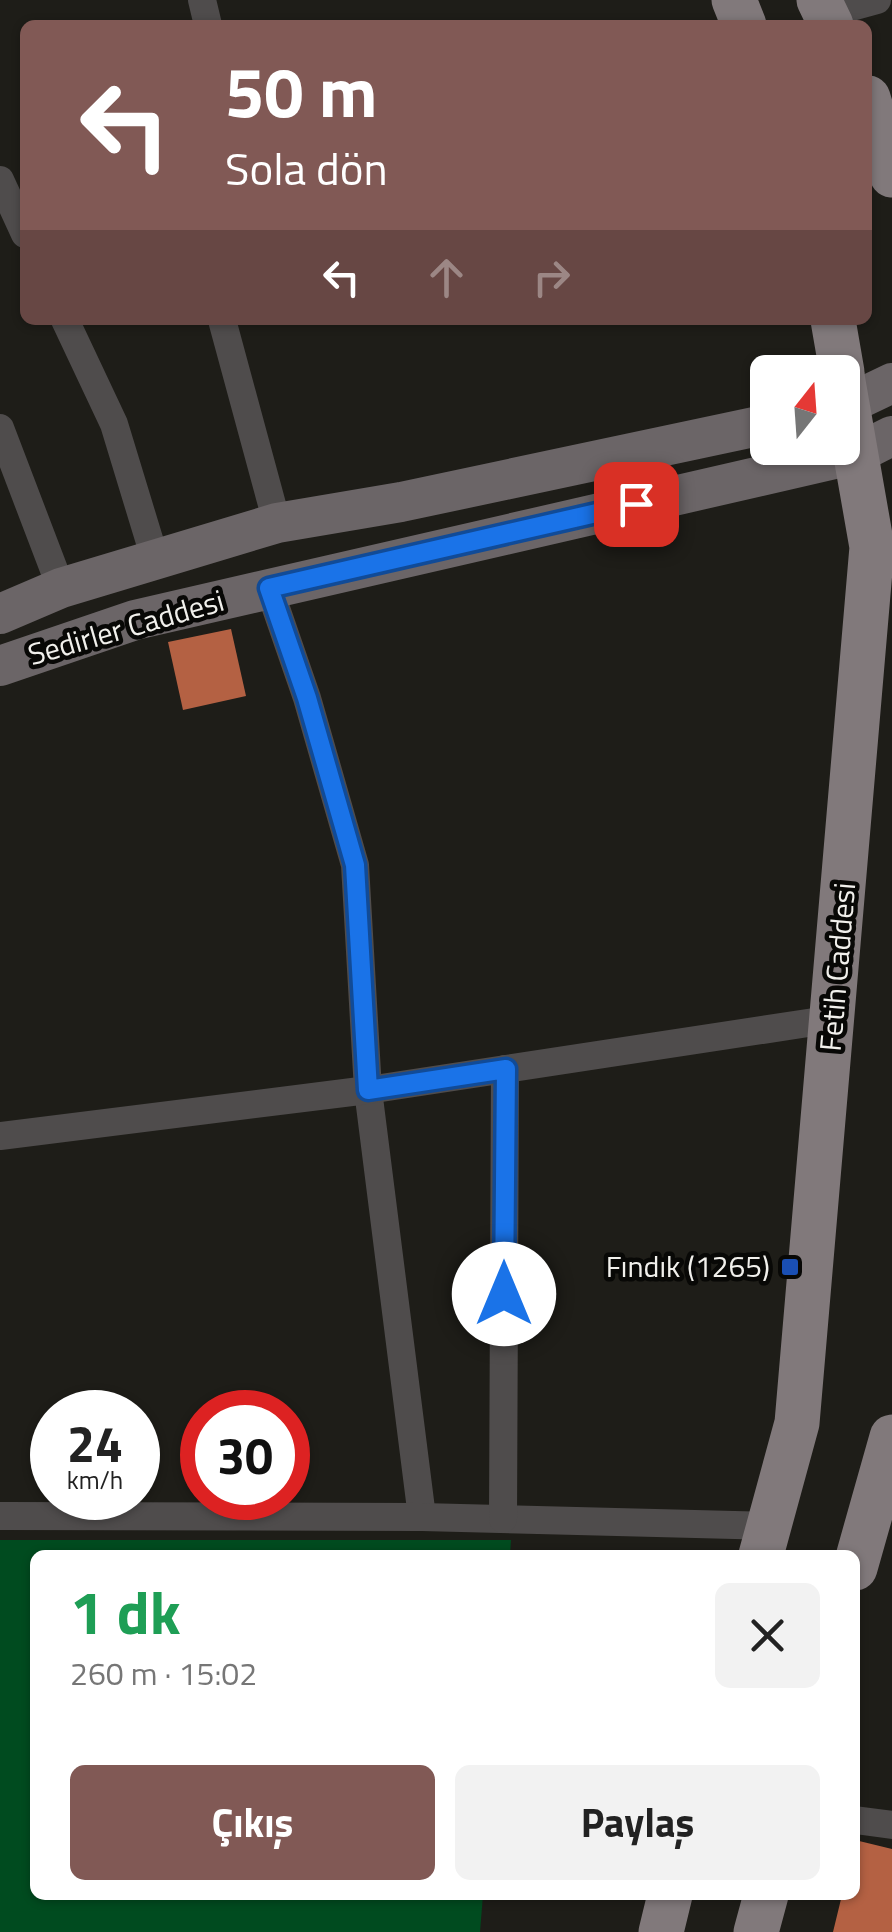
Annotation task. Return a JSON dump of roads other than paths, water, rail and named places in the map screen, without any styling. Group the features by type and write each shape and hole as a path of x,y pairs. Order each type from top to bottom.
{"main road":[{"path":"872,110 890,166"},
{"name":"Fetih Caddesi","path":"834,325 838,355"},
{"path":"860,388 892,383"},
{"name":"Fetih Caddesi","path":"765,1540 796,1423 834,1020 872,547 874,445 860,420"},
{"name":"Sedirler Caddesi","path":"0,614 61,588 277,523 401,502 750,428"},
{"name":"Sedirler Caddesi","path":"0,666 134,620 874,445"},
{"path":"860,1550 892,1437"},
{"path":"660,1932 669,1900"},
{"path":"756,1932 765,1900"}],"street":[{"path":"825,13 877,0"},
{"path":"0,180 20,223"},
{"path":"68,325 114,424 156,562"},
{"path":"223,325 277,523"},
{"path":"0,428 61,588"},
{"path":"269,588 307,698 355,865 368,1090 422,1517"},
{"path":"0,1136 368,1090 834,1020"},
{"path":"502,1519 506,1069"},
{"path":"0,1506 0,1516 502,1519 765,1540"},
{"path":"860,1821 892,1825"}],"place":[{"name":"Fındık (1265)","path":"790,1267"}]}
